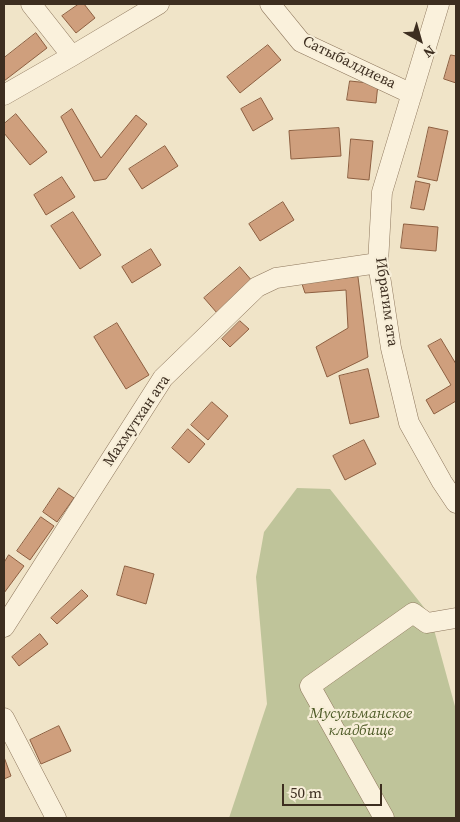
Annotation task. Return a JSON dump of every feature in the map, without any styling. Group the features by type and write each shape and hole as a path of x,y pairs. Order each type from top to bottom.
{"street":[{"path":"31,4 72,56"},
{"path":"4,95 159,4"},
{"name":"Сатыбалдиева","path":"270,4 301,42 412,94"},
{"name":"Ибрагим ата","path":"439,4 382,192 378,263 391,348 409,423 456,503"},
{"name":"Махмутхан ата","path":"4,627 163,378 258,287 276,278 378,263"},
{"path":"384,818 310,686 413,613 427,623 456,618"},
{"path":"4,718 56,818"}],"green space":[{"name":"Мусульманское кладбище","path":"297,488 330,489 430,615 456,710 456,818 229,818 267,704 256,577 264,532"}],"building":[{"path":"79,4 84,4 95,18 76,33 62,16"},
{"path":"36,33 47,48 4,81 4,58"},
{"path":"268,45 281,60 240,93 227,77"},
{"path":"451,55 456,56 456,83 444,79"},
{"path":"350,81 378,84 376,103 347,100"},
{"path":"261,98 273,119 253,131 241,109"},
{"path":"72,109 101,158 136,115 147,124 106,179 94,181 61,117"},
{"path":"16,114 47,152 30,165 4,133 4,124"},
{"path":"429,127 448,131 437,181 418,177"},
{"path":"339,128 341,156 291,159 289,131"},
{"path":"351,139 373,141 369,180 348,178"},
{"path":"165,146 178,166 142,189 129,169"},
{"path":"62,177 75,197 46,215 34,195"},
{"path":"416,181 430,184 424,210 411,208"},
{"path":"283,202 294,220 260,241 249,224"},
{"path":"73,212 101,255 80,269 51,226"},
{"path":"404,224 438,227 436,251 401,248"},
{"path":"151,249 161,265 132,283 122,267"},
{"path":"240,267 253,282 217,313 204,298"},
{"path":"358,277 368,357 327,377 316,347 348,328 346,290 305,293 302,284"},
{"path":"240,321 249,329 230,347 222,339"},
{"path":"117,323 149,375 126,389 94,337"},
{"path":"441,339 456,364 456,401 434,414 426,400 451,385 428,346"},
{"path":"368,369 379,417 350,424 339,376"},
{"path":"212,402 228,416 208,440 191,425"},
{"path":"188,429 205,444 189,463 172,448"},
{"path":"364,440 376,464 345,480 333,456"},
{"path":"59,488 74,498 57,522 43,512"},
{"path":"41,517 54,526 30,560 17,551"},
{"path":"9,555 24,566 4,593 4,563"},
{"path":"125,566 154,574 146,604 117,595"},
{"path":"82,590 88,596 57,624 51,618"},
{"path":"40,634 48,644 19,666 12,657"},
{"path":"59,726 71,751 41,764 30,740"},
{"path":"4,757 11,776 4,779"}]}
